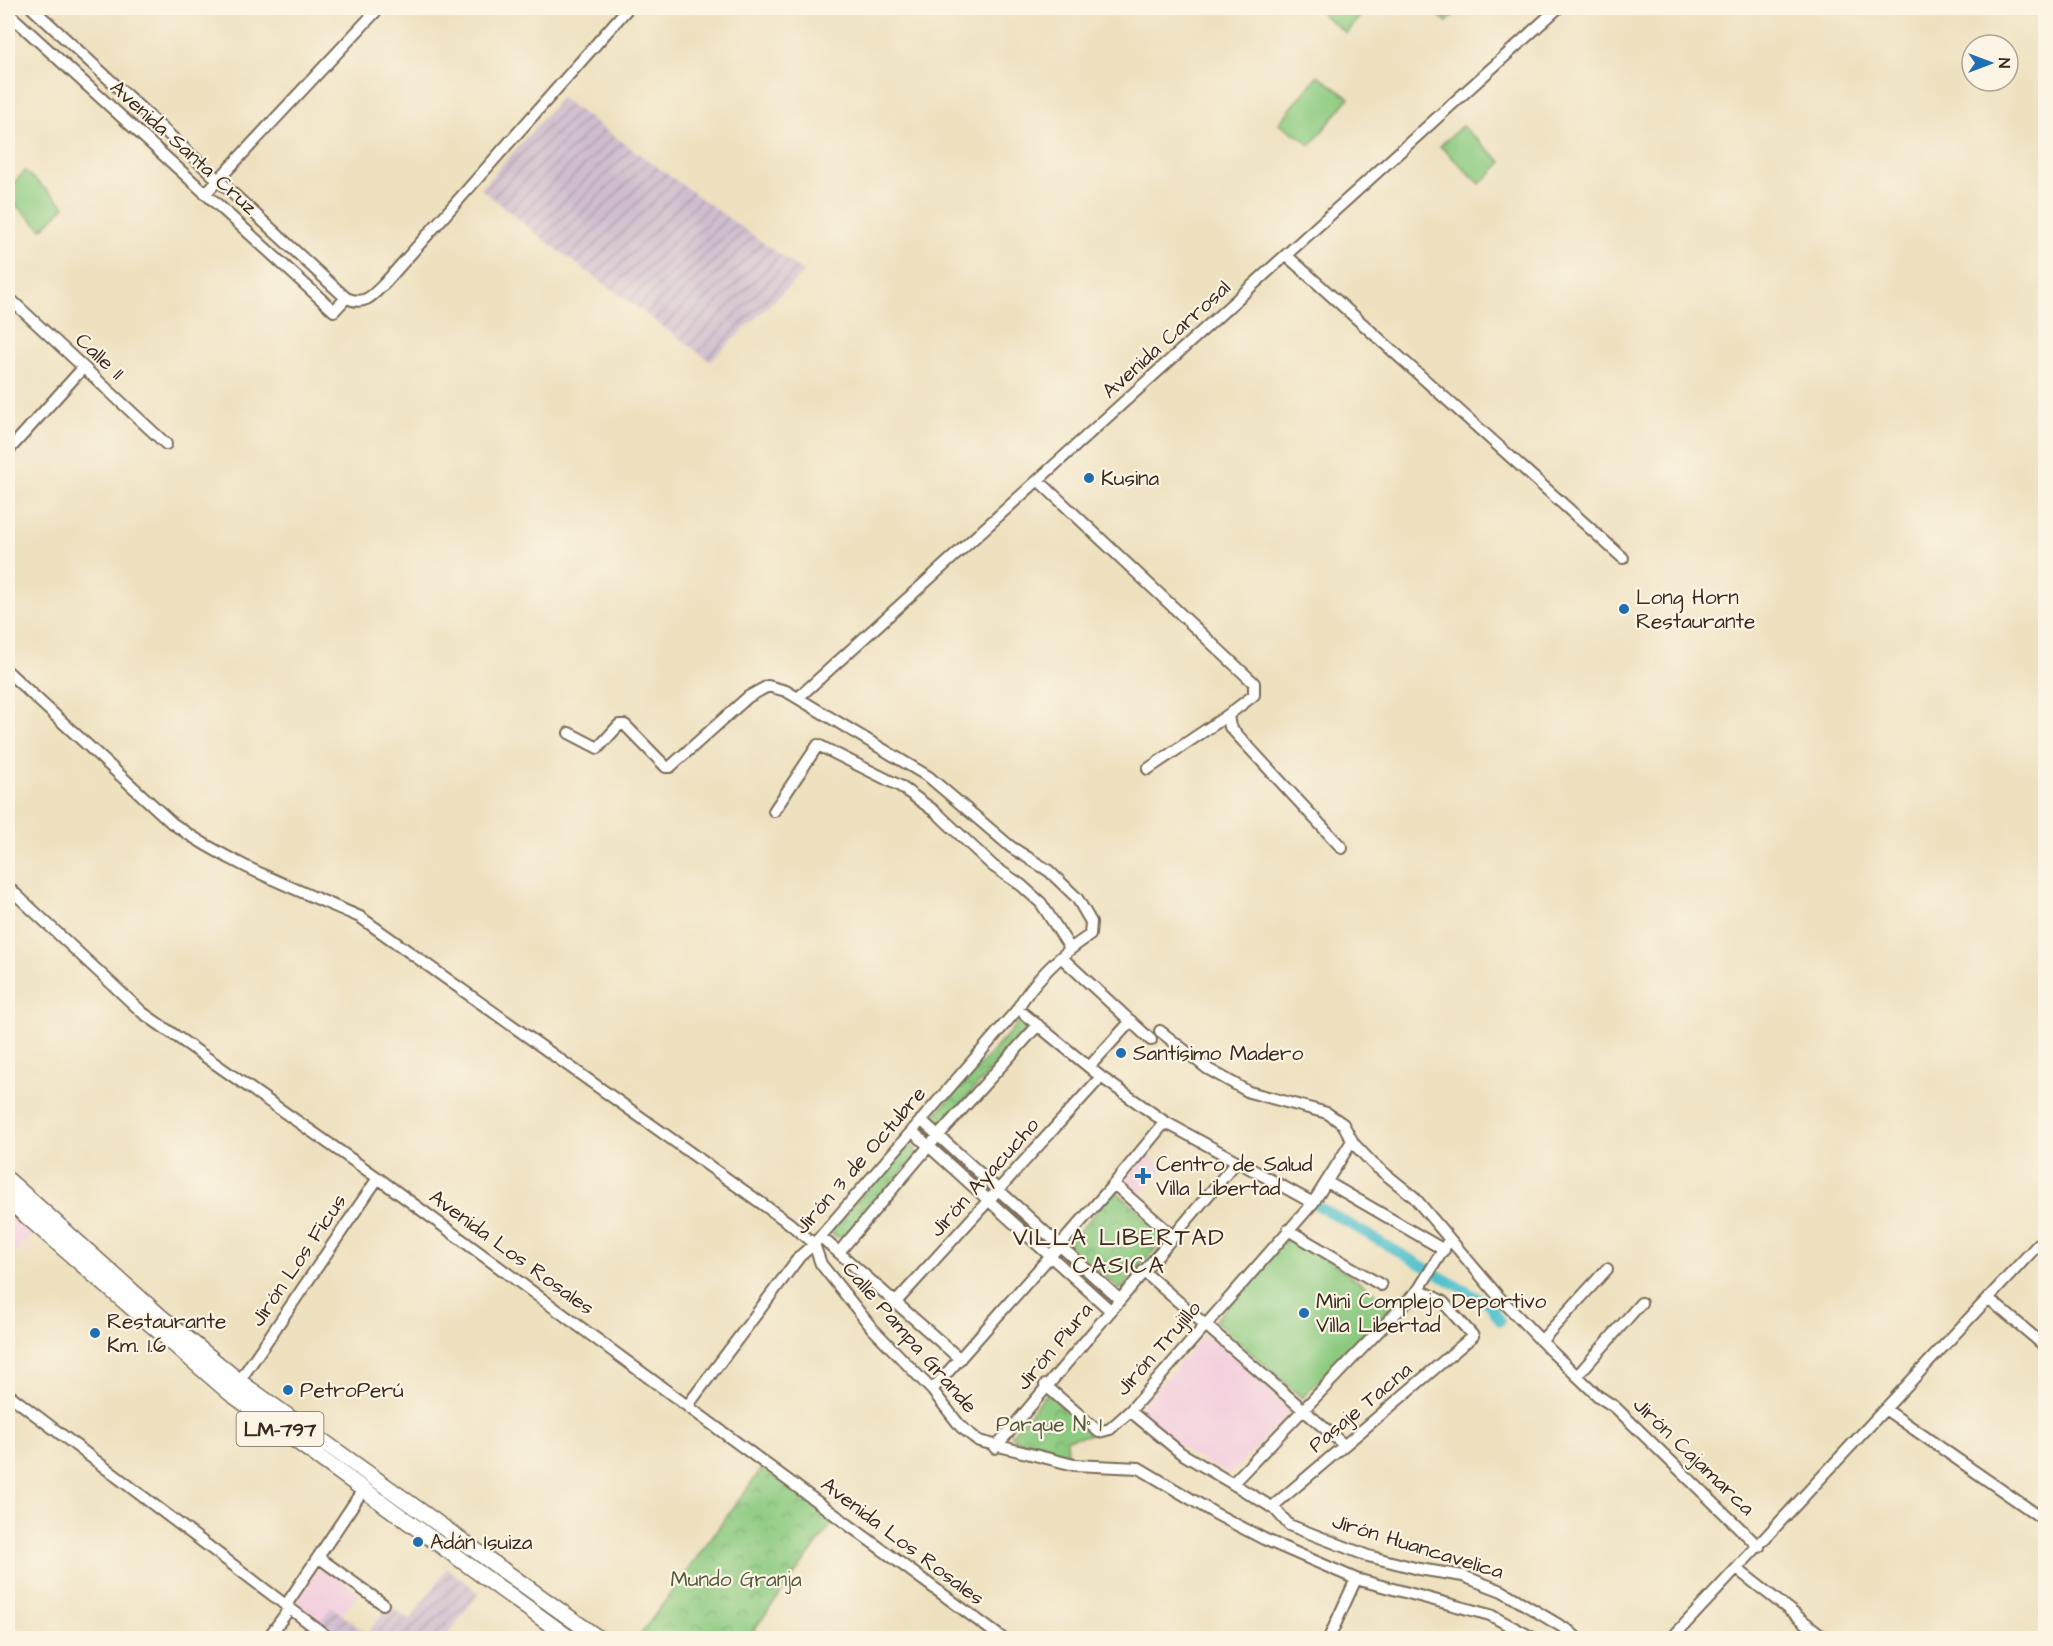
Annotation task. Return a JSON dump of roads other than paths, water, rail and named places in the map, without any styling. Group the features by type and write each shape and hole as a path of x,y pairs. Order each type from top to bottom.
{"main road":[{"name":"LM-797","path":"8,1180 161,1317 235,1387 597,1638"},
{"name":"LM-797","path":"8,1200 363,1490 569,1638"}],"street":[{"name":"Avenida Santa Cruz","path":"10,13 334,311 346,298 32,8"},
{"path":"205,194 379,8"},
{"path":"346,298 361,302 368,300 385,284 628,8"},
{"name":"Avenida Carrosal","path":"799,697 1558,8"},
{"path":"1286,255 1623,558"},
{"name":"Calle 11","path":"8,297 166,444"},
{"path":"8,451 83,368"},
{"path":"1039,481 1254,683 1254,695 1148,769"},
{"path":"8,672 172,822 196,840 285,885 360,918 478,999 608,1096 817,1240 838,1252 960,1359"},
{"path":"569,733 598,748 620,725 625,725 666,767 670,767 748,697 762,688 777,688 799,697"},
{"name":"Jirón 3 de Octubre","path":"688,1405 800,1256 817,1240 1016,1011 1025,994 1070,948 1090,935 1091,922 1077,898 1049,871 1011,847 929,777 880,750 799,697"},
{"path":"1228,715 1230,727 1342,848"},
{"path":"774,812 818,745 900,786 937,813 993,866 1021,885 1041,903 1070,948"},
{"name":"Avenida Los Rosales","path":"8,887 143,1013 378,1178 1002,1638"},
{"path":"1061,957 1151,1040"},
{"path":"1024,1014 1101,1077 1165,1122 1313,1203"},
{"path":"1089,1067 1131,1021"},
{"name":"Jirón 3 de Octubre","path":"838,1252 1038,1025"},
{"path":"1160,1031 1208,1069 1249,1092 1327,1113 1343,1124 1353,1141 1372,1164 1414,1197 1446,1245"},
{"name":"Jirón Ayacucho","path":"896,1302 1101,1077"},
{"path":"921,1120 1119,1299"},
{"path":"932,1390 1114,1184 1165,1122"},
{"path":"912,1131 1110,1310"},
{"name":"Jirón Trujillo","path":"1045,1385 1099,1432 1110,1429 1130,1411 1205,1323 1313,1203 1353,1141"},
{"name":"Jirón Piura","path":"995,1448 1045,1385 1237,1161"},
{"name":"Jirón Los Ficus","path":"235,1387 378,1178"},
{"path":"1327,1182 1446,1245"},
{"path":"1114,1184 1173,1236"},
{"path":"1288,1230 1381,1285"},
{"path":"1672,1638 2046,1236"},
{"name":"Calle Pampa Grande","path":"817,1240 821,1264 864,1319 932,1390 961,1427 979,1442 995,1448 1074,1466 1139,1468 1216,1514 1264,1539 1356,1579 1490,1615 1533,1638"},
{"path":"1233,1483 1302,1408 1419,1289 1446,1245"},
{"name":"Jirón Cajamarca","path":"1446,1245 1577,1376 1598,1396 1615,1407 1759,1547"},
{"path":"1541,1341 1607,1269"},
{"path":"1143,1271 1344,1445"},
{"name":"Pasaje Tacna","path":"1272,1507 1473,1336 1443,1302 1419,1289"},
{"path":"1988,1298 2046,1347"},
{"path":"1577,1376 1641,1303"},
{"path":"8,1394 329,1638"},
{"path":"1886,1409 2046,1521"},
{"name":"Jirón Huancavelica","path":"1130,1411 1181,1453 1272,1507 1289,1525 1368,1556 1419,1569 1463,1576 1502,1591 1577,1638"},
{"path":"268,1638 363,1490"},
{"path":"318,1557 382,1604"},
{"path":"1737,1569 1825,1638"},
{"path":"1329,1638 1356,1579"}],"waterway":[{"path":"1313,1203 1489,1304 1500,1321"}],"place":[{"name":"Kusina","path":"1089,478"},
{"name":"Long Horn Restaurante","path":"1624,609"},
{"name":"Santísimo Madero","path":"1121,1053"},
{"name":"Centro de Salud Villa Libertad","path":"1143,1176"},
{"name":"Mini Complejo Deportivo Villa Libertad","path":"1304,1313"},
{"name":"Restaurante Km. 1.6","path":"95,1333"},
{"name":"PetroPerú","path":"288,1390"},
{"name":"Adán Isuiza","path":"418,1542"}],"district":[{"name":"VILLA LIBERTAD CASICA","path":"1119,1251"}],"park label":[{"name":"Parque N° 1","path":"1049,1424"},
{"name":"Mundo Granja","path":"736,1579"}]}
